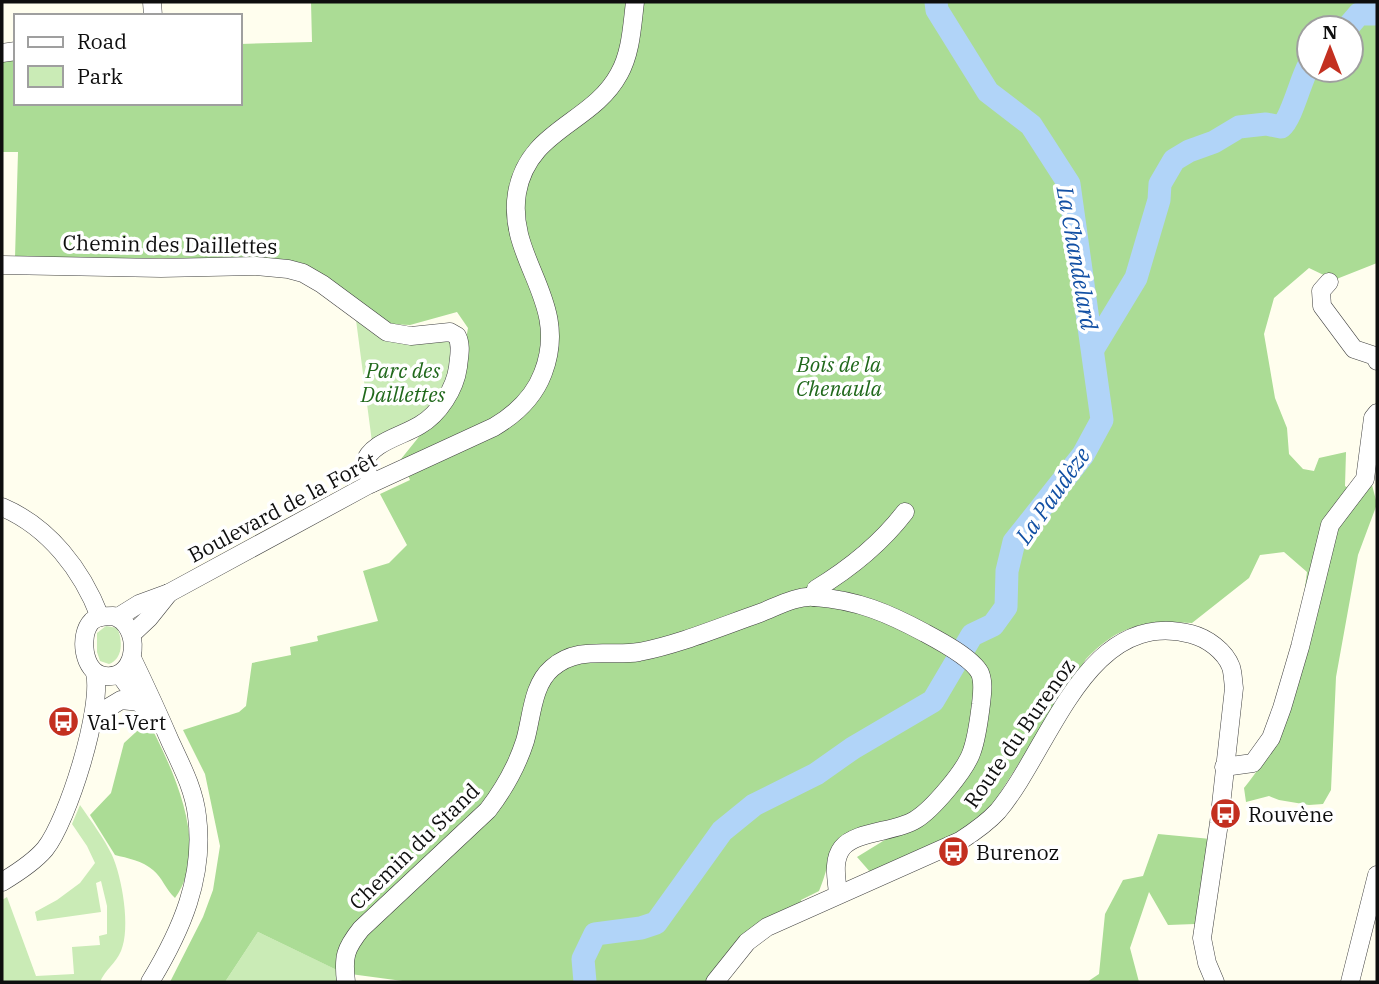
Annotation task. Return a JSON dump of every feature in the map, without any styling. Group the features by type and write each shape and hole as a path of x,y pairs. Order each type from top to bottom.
{"street":[{"name":"Boulevard de la Forêt","path":"109,617 169,593 372,483 512,416 525,403 541,380 550,351 551,323 517,224 517,194 522,174 540,145 599,100 611,87 628,52 635,2"},
{"name":"Chemin des Daillettes","path":"2,265 161,268 256,266 288,269 303,273 322,284 387,332 400,335 450,332 457,336 461,343 460,353 451,388 432,417 370,452 364,464 372,483"},
{"path":"1329,282 1321,291 1322,306 1354,348 1375,356 1377,361"},
{"path":"1224,766 1253,763 1271,738 1300,647 1330,525 1365,479 1373,418 1377,413"},
{"path":"2,507 19,514 51,539 67,558 91,596 109,617 128,625 132,634 132,658 128,667 109,674 98,684 90,734 53,837 36,858 2,882"},
{"path":"814,597 816,589 837,576 864,553 905,512"},
{"name":"Boulevard de la Forêt","path":"132,634 169,593"},
{"name":"Chemin du Stand","path":"346,982 344,965 347,947 361,929 488,810 505,789 524,742 540,683 562,660 582,653 637,652 701,634 796,600 814,597 857,602 891,615 946,645 973,665 980,673 983,688 972,752 964,767 915,820 857,838 841,848 835,866 838,894"},
{"path":"109,617 88,626 84,646 88,662 109,674 140,702 169,737"},
{"name":"Route du Burenoz","path":"715,982 747,942 767,926 960,841 981,828 1013,790 1086,674 1102,656 1119,642 1144,632 1165,629 1204,637 1218,649 1230,666 1234,688 1202,938 1207,963 1215,982"},
{"path":"132,658 188,780 197,815 198,857 194,886 184,918 150,982"},
{"path":"106,709 109,674"},
{"path":"90,734 106,709 121,700 140,702"},
{"path":"1350,982 1377,875"}],"green space":[{"name":"Bois de la Chenaula","path":"311,2 1377,2 1377,263 1334,280 1309,268 1274,298 1264,334 1275,398 1287,428 1289,454 1303,469 1314,471 1319,458 1346,452 1345,486 1361,496 1372,485 1377,504 1358,555 1336,677 1331,790 1323,804 1309,805 1269,796 1246,802 1244,788 1262,763 1275,738 1292,686 1307,572 1284,552 1260,555 1249,578 1192,623 1160,622 1134,627 1122,631 1098,647 1086,659 994,802 979,820 960,833 871,873 857,857 888,838 868,825 845,835 833,850 819,891 801,900 802,904 707,982 410,982 343,973 258,932 225,982 170,982 203,917 213,890 220,846 205,774 183,730 239,712 246,706 252,663 291,655 290,647 318,641 317,636 378,621 363,571 389,563 407,545 380,494 410,480 401,459 456,397 468,328 457,312 410,325 388,324 345,290 302,263 271,258 15,258 18,152 2,152 2,57 14,56 14,105 242,105 242,44 312,42"},
{"name":"Parc des Daillettes","path":"356,320 371,332 386,339 454,338 455,363 431,412 372,442"},
{"path":"106,626 117,628 121,643 117,658 109,664 100,661 97,652 97,633"},
{"path":"148,721 177,785 189,833 185,878 175,898 149,867 115,855 90,815 111,793 124,743"},
{"path":"80,805 116,864 125,916 121,951 100,982 2,982 2,900 7,897 36,976 74,974 72,947 100,945 99,936 107,934 107,906 101,881 96,883 101,912 37,921 35,912 80,883 95,863 72,824"},
{"path":"1158,834 1211,839 1195,924 1168,925 1149,892 1130,948 1139,982 1087,982 1099,974 1105,914 1123,880 1143,876"},
{"path":"258,932 337,970 340,982 225,982"}],"waterway":[{"name":"La Paudèze","path":"585,982 583,959 595,934 641,928 656,923 722,831 754,805 816,774 853,748 933,701 972,635 993,625 1006,607 1007,571 1014,542 1083,455 1102,420 1069,184 1031,125 988,92 937,10 936,2"},
{"name":"La Paudèze","path":"1365,14 1377,14"},
{"name":"La Paudèze","path":"1093,349 1136,278 1159,200 1160,184 1174,160 1239,127 1266,124 1281,127 1289,116 1301,84"}],"place":[{"name":"Val-Vert","path":"64,722"},
{"name":"Rouvène","path":"1225,814"},
{"name":"Burenoz","path":"953,852"}],"water label":[{"name":"La Chandelard","path":"1078,258"}]}
